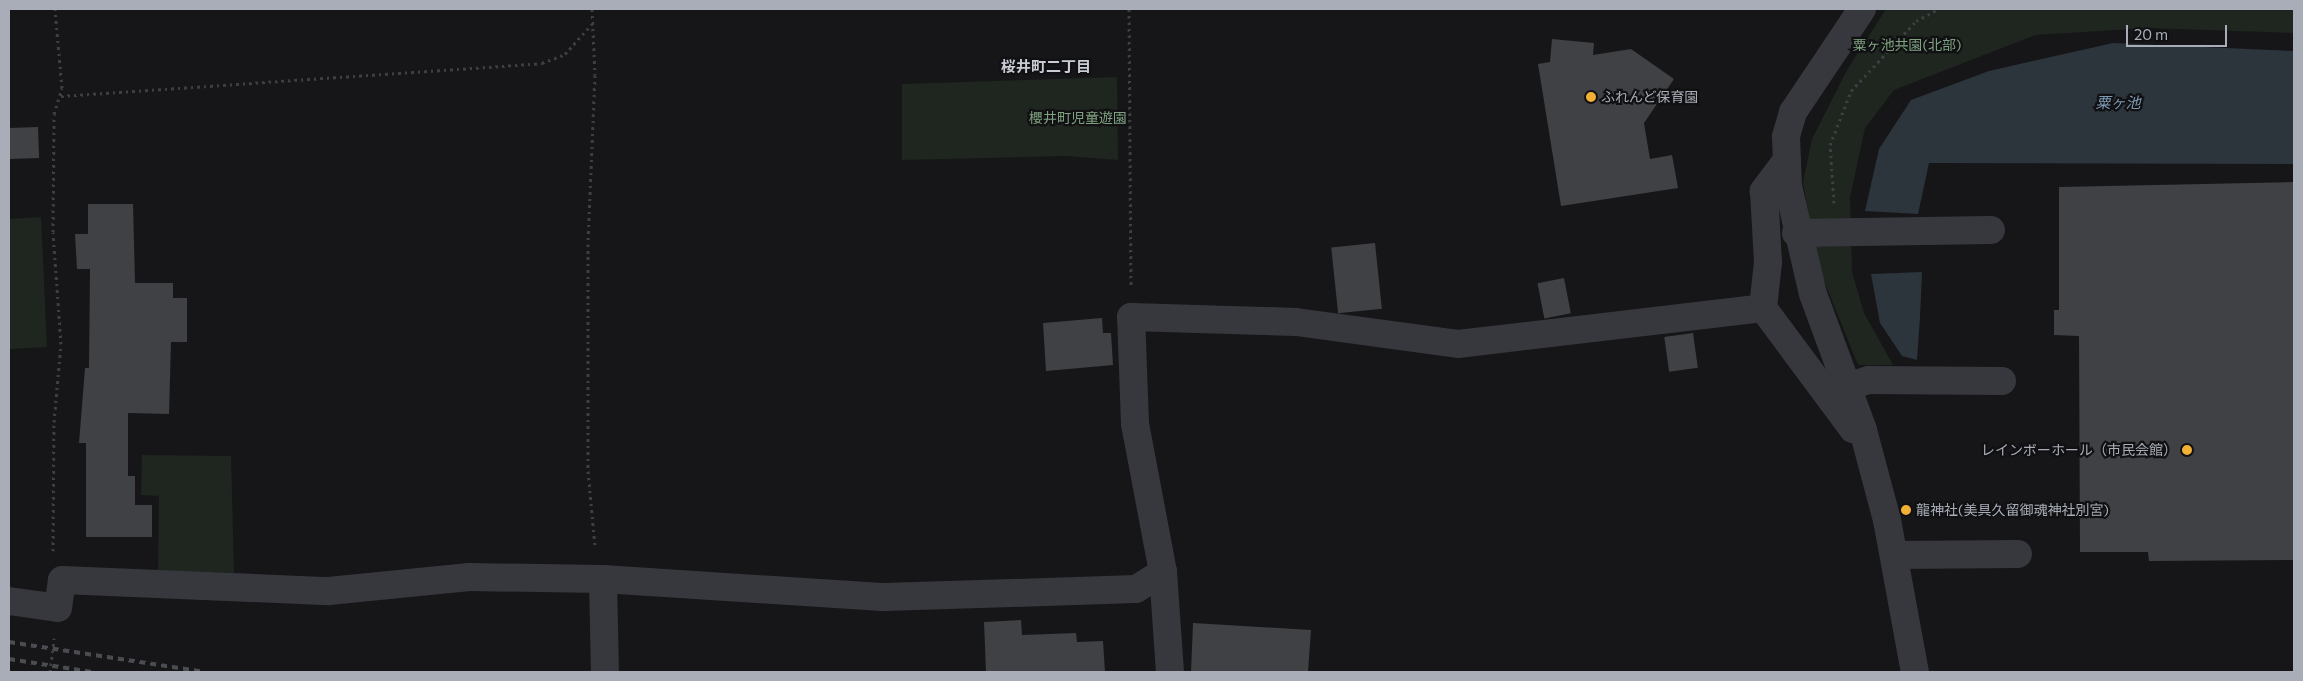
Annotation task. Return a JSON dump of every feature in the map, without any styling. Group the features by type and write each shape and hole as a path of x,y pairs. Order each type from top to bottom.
{"street":[{"path":"1862,9 1793,112 1786,137 1787,160 1796,233 1813,294 1858,383 1869,451 1904,554 1915,672"},
{"path":"1787,160 1764,191 1768,262 1763,308 1869,451"},
{"path":"1796,233 1991,230"},
{"path":"1170,672 1163,572 1135,424 1132,317 1296,322 1458,344 1763,308"},
{"path":"1858,383 2002,381"},
{"path":"1904,554 2018,554"},
{"path":"9,601 58,608 62,580 329,591 469,577 603,579 885,597 1136,589 1163,572"},
{"path":"603,579 605,672"}],"path":[{"path":"55,9 61,96 54,114 53,232 61,344 54,422 52,551 62,580"},
{"path":"592,9 588,470 594,544 603,579"},
{"path":"1129,9 1132,317"},
{"path":"1836,231 1830,145 1851,91 1916,21 1939,9"},
{"path":"61,96 542,63 565,54 593,24"}],"green space":[{"name":"粟ヶ池共園(北部)","path":"1886,9 2294,9 2294,33 2148,28 2035,35 1894,90 1865,128 1850,197 1852,272 1864,313 1893,365 1858,365 1817,263 1803,182 1812,139 1847,70"},
{"name":"櫻井町児童遊園","path":"1117,77 1118,160 1066,156 902,160 902,84"},
{"path":"41,217 47,347 9,349 9,219"},
{"path":"142,455 231,456 234,573 158,571 159,496 141,495"}],"water":[{"name":"粟ヶ池","path":"2113,43 2294,51 2294,164 1929,163 1918,214 1865,211 1879,149 1911,100 1989,71"},
{"path":"1922,272 1917,360 1902,356 1880,323 1871,274"}],"building":[{"name":"ふれんど保育園","path":"1552,39 1594,43 1593,55 1631,49 1674,79 1644,123 1650,159 1672,155 1678,188 1561,206 1538,64 1550,62"},
{"path":"38,127 39,158 10,159 9,128"},
{"name":"レインボーホール（市民会館）","path":"2294,182 2294,560 2149,561 2148,552 2080,552 2079,336 2054,335 2054,310 2059,310 2059,187"},
{"path":"88,204 133,204 135,283 173,283 173,298 187,298 187,342 171,342 169,414 128,413 128,476 135,476 135,505 152,505 152,537 86,537 86,443 79,443 85,368 89,368 90,269 77,269 75,234 88,234"},
{"path":"1375,243 1382,309 1338,313 1331,248"},
{"path":"1564,278 1571,313 1544,318 1537,283"},
{"path":"1102,318 1103,333 1111,333 1113,365 1046,371 1043,323"},
{"path":"1693,333 1698,368 1669,372 1664,337"},
{"path":"1021,620 1022,635 1076,633 1077,642 1103,641 1105,672 986,672 984,622"},
{"path":"1193,623 1311,630 1308,672 1191,672"}],"railway":[{"path":"9,642 204,672"},
{"path":"9,659 92,672"}],"place":[{"name":"ふれんど保育園","path":"1591,97"},
{"name":"レインボーホール（市民会館）","path":"2187,450"},
{"name":"龍神社(美具久留御魂神社別宮)","path":"1906,510"}],"district":[{"name":"桜井町二丁目","path":"1046,67"}]}
